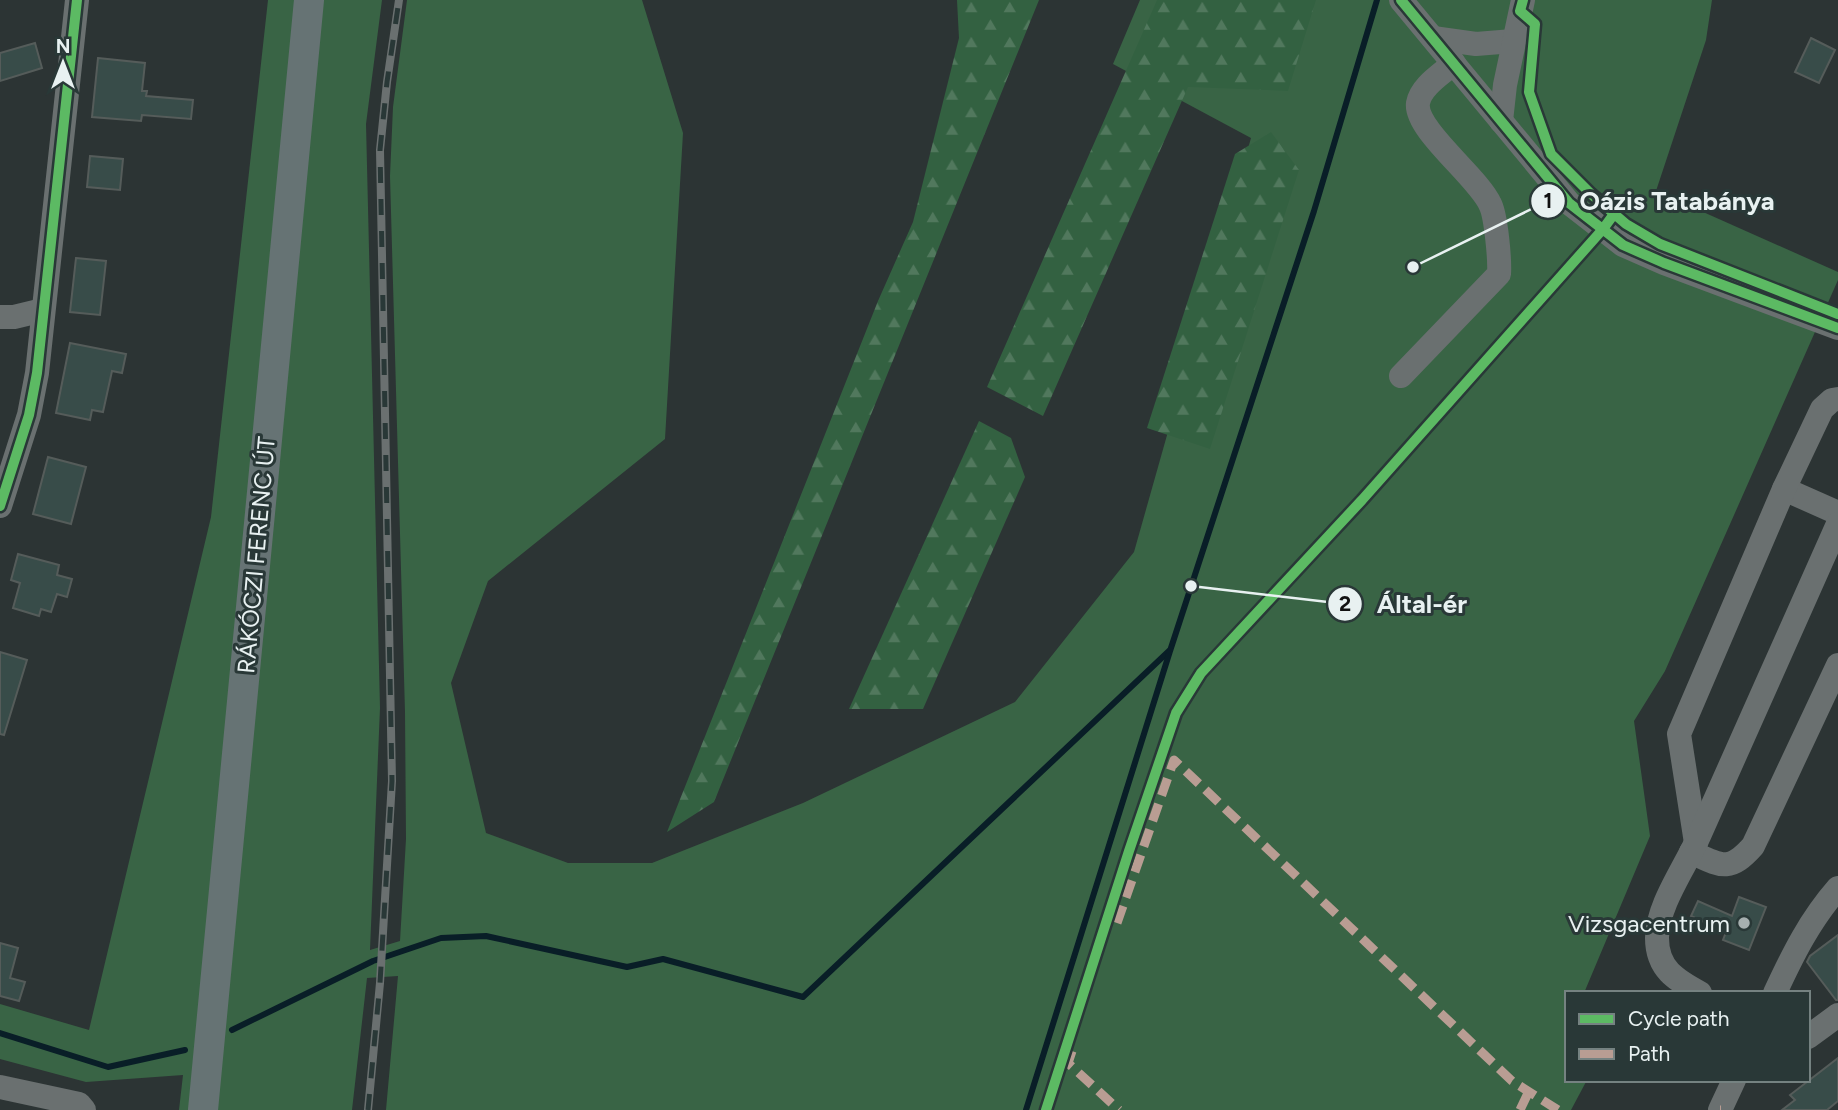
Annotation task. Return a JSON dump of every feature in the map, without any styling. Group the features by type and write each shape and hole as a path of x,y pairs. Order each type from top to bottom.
{"main road":[{"name":"RÁKÓCZI FERENC ÚT","path":"203,1110 309,0"}],"street":[{"path":"0,506 32,405 37,373 76,0"},
{"path":"1401,0 1569,203 1623,245 1838,328"},
{"path":"1501,121 1513,41 1523,0"},
{"path":"1433,38 1476,44 1513,41"},
{"path":"1401,376 1499,274 1492,205 1421,121 1418,103 1429,84 1454,63"},
{"path":"0,317 14,317 43,310"},
{"path":"1838,399 1832,400 1822,409 1784,489 1679,734 1693,847 1720,865 1739,862 1753,846 1838,665"},
{"path":"1784,489 1838,513"},
{"path":"1696,991 1673,979 1664,969 1657,937 1662,912 1838,524"},
{"path":"1776,991 1799,941 1818,911 1838,888"},
{"path":"1810,1036 1838,1016"},
{"path":"1720,1110 1733,1082"},
{"path":"0,1087 79,1104 84,1110"}],"green space":[{"path":"268,0 382,0 366,124 380,708 370,950 400,941 406,839 390,176 393,107 407,0 642,0 683,133 665,439 488,581 451,683 486,833 568,863 652,863 803,803 1015,702 1134,552 1251,138 1113,64 1140,0 1712,0 1706,40 1656,191 1838,272 1838,280 1665,671 1634,721 1650,836 1585,991 1565,991 1565,1082 1586,1082 1571,1110 386,1110 398,976 367,978 352,1110 179,1110 183,1075 86,1082 0,1059 0,1004 89,1030 211,517"},
{"path":"957,0 1039,0 714,802 667,832 878,301 913,222 959,38"},
{"path":"1157,0 1316,0 1288,91 1188,87 1043,416 987,387"},
{"path":"1271,132 1299,170 1210,449 1147,428 1235,154"},
{"path":"979,421 1011,438 1025,477 923,709 849,709"}],"building":[{"path":"1811,38 1835,50 1819,83 1795,72"},
{"path":"35,43 42,68 0,81 0,53"},
{"path":"98,58 145,63 142,91 147,91 146,96 193,100 191,119 142,115 141,121 92,117"},
{"path":"90,156 123,159 120,190 87,187"},
{"path":"76,258 106,261 100,315 70,312"},
{"path":"70,343 126,354 122,373 112,371 103,412 92,410 90,420 56,413"},
{"path":"48,457 86,467 71,524 33,514"},
{"path":"18,554 59,565 57,575 72,579 67,597 57,594 51,612 41,609 39,616 13,608 20,583 11,580"},
{"path":"0,652 27,660 4,735 0,734"},
{"name":"Vizsgacentrum","path":"1739,897 1766,907 1749,950 1723,940 1726,932 1691,916 1698,901 1732,916"},
{"path":"1838,935 1836,1000 1807,962 1810,956"},
{"path":"0,943 18,948 10,978 25,982 19,1001 0,996"},
{"path":"1838,1058 1838,1101 1827,1110 1782,1110 1795,1100 1790,1095"}],"waterway":[{"path":"1026,1110 1170,651 1314,211 1377,0"},
{"path":"232,1030 373,961 441,938 486,936 627,967 663,959 803,997 1169,651"},
{"path":"0,1033 108,1067 185,1050"}],"railway":[{"path":"368,1110 380,983 392,781 380,150 399,0"}],"marked path":[{"path":"1117,923 1174,760 1512,1081 1558,1110"},
{"path":"1072,1051 1068,1063 1119,1110"},
{"path":"1520,1110 1529,1091"}],"cycle path":[{"path":"0,506 29,415 37,373 77,0"},
{"path":"1401,0 1569,203 1623,245 1838,328"},
{"path":"1523,0 1520,11 1535,24 1529,92 1551,154 1591,194 1626,224 1660,244 1838,314"},
{"path":"1046,1110 1176,713 1201,673 1362,500 1614,214"}],"place":[{"name":"Oázis Tatabánya","path":"1413,267"},
{"name":"Által-ér","path":"1191,586"},
{"name":"Vizsgacentrum","path":"1744,923"}]}
